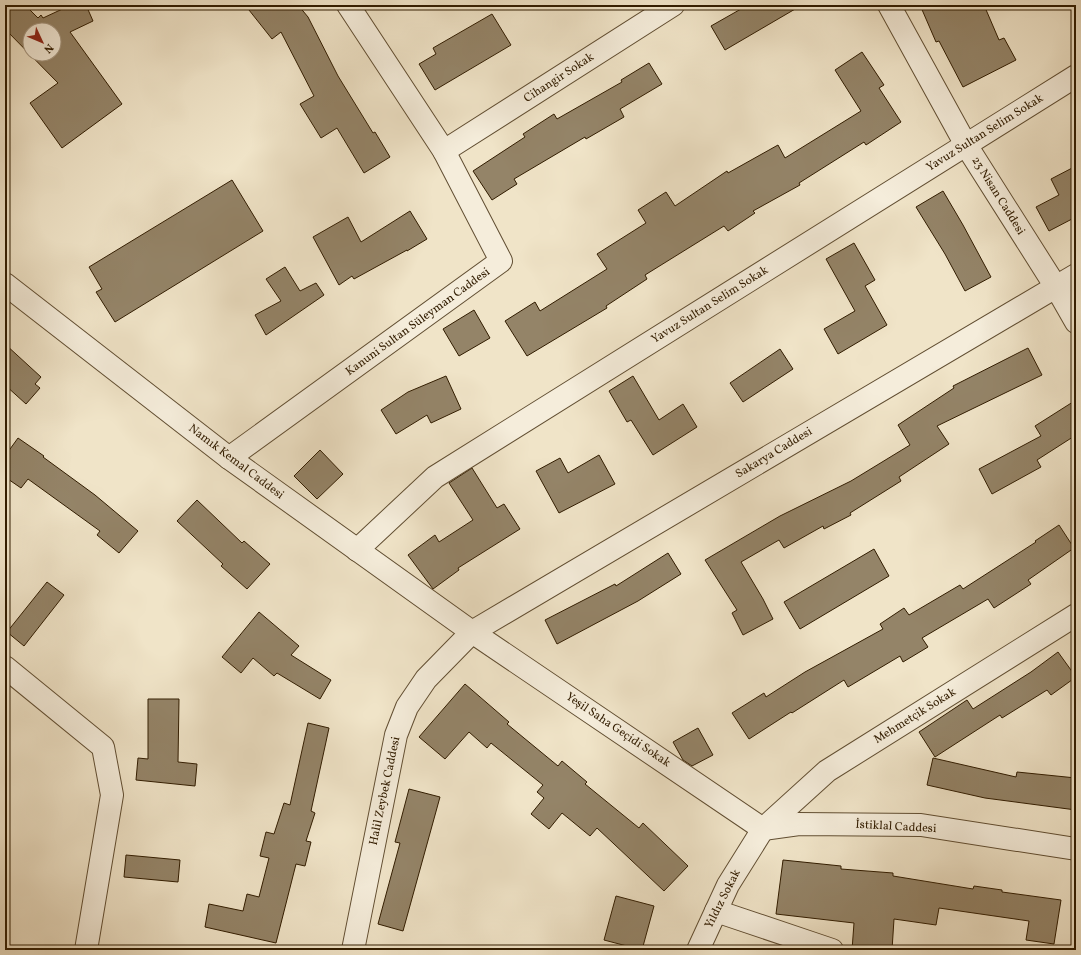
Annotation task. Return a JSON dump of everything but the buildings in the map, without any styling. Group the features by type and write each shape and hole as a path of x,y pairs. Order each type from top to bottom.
{"street":[{"name":"Kanuni Sultan Süleyman Caddesi","path":"229,458 501,261 444,151 348,5"},
{"name":"Cihangir Sokak","path":"444,151 673,5"},
{"name":"23 Nisan Caddesi","path":"889,5 966,145 1056,287 1076,322"},
{"name":"Yavuz Sultan Selim Sokak","path":"357,550 434,477 1076,76"},
{"name":"Sakarya Caddesi","path":"472,632 1076,275"},
{"name":"Namık Kemal Caddesi","path":"5,284 229,458 472,632"},
{"name":"Mehmetçik Sokak","path":"764,828 827,772 1076,615"},
{"name":"Yeşil Saha Geçidi Sokak","path":"472,632 764,828"},
{"name":"Halil Zeybek Caddesi","path":"353,950 396,734 407,707 426,679 472,632"},
{"path":"5,667 103,747 112,795 86,950"},
{"name":"İstiklal Caddesi","path":"764,828 798,824 921,825 1076,849"},
{"name":"Yıldız Sokak","path":"698,950 728,885 764,828"},
{"path":"716,910 832,950"}]}
